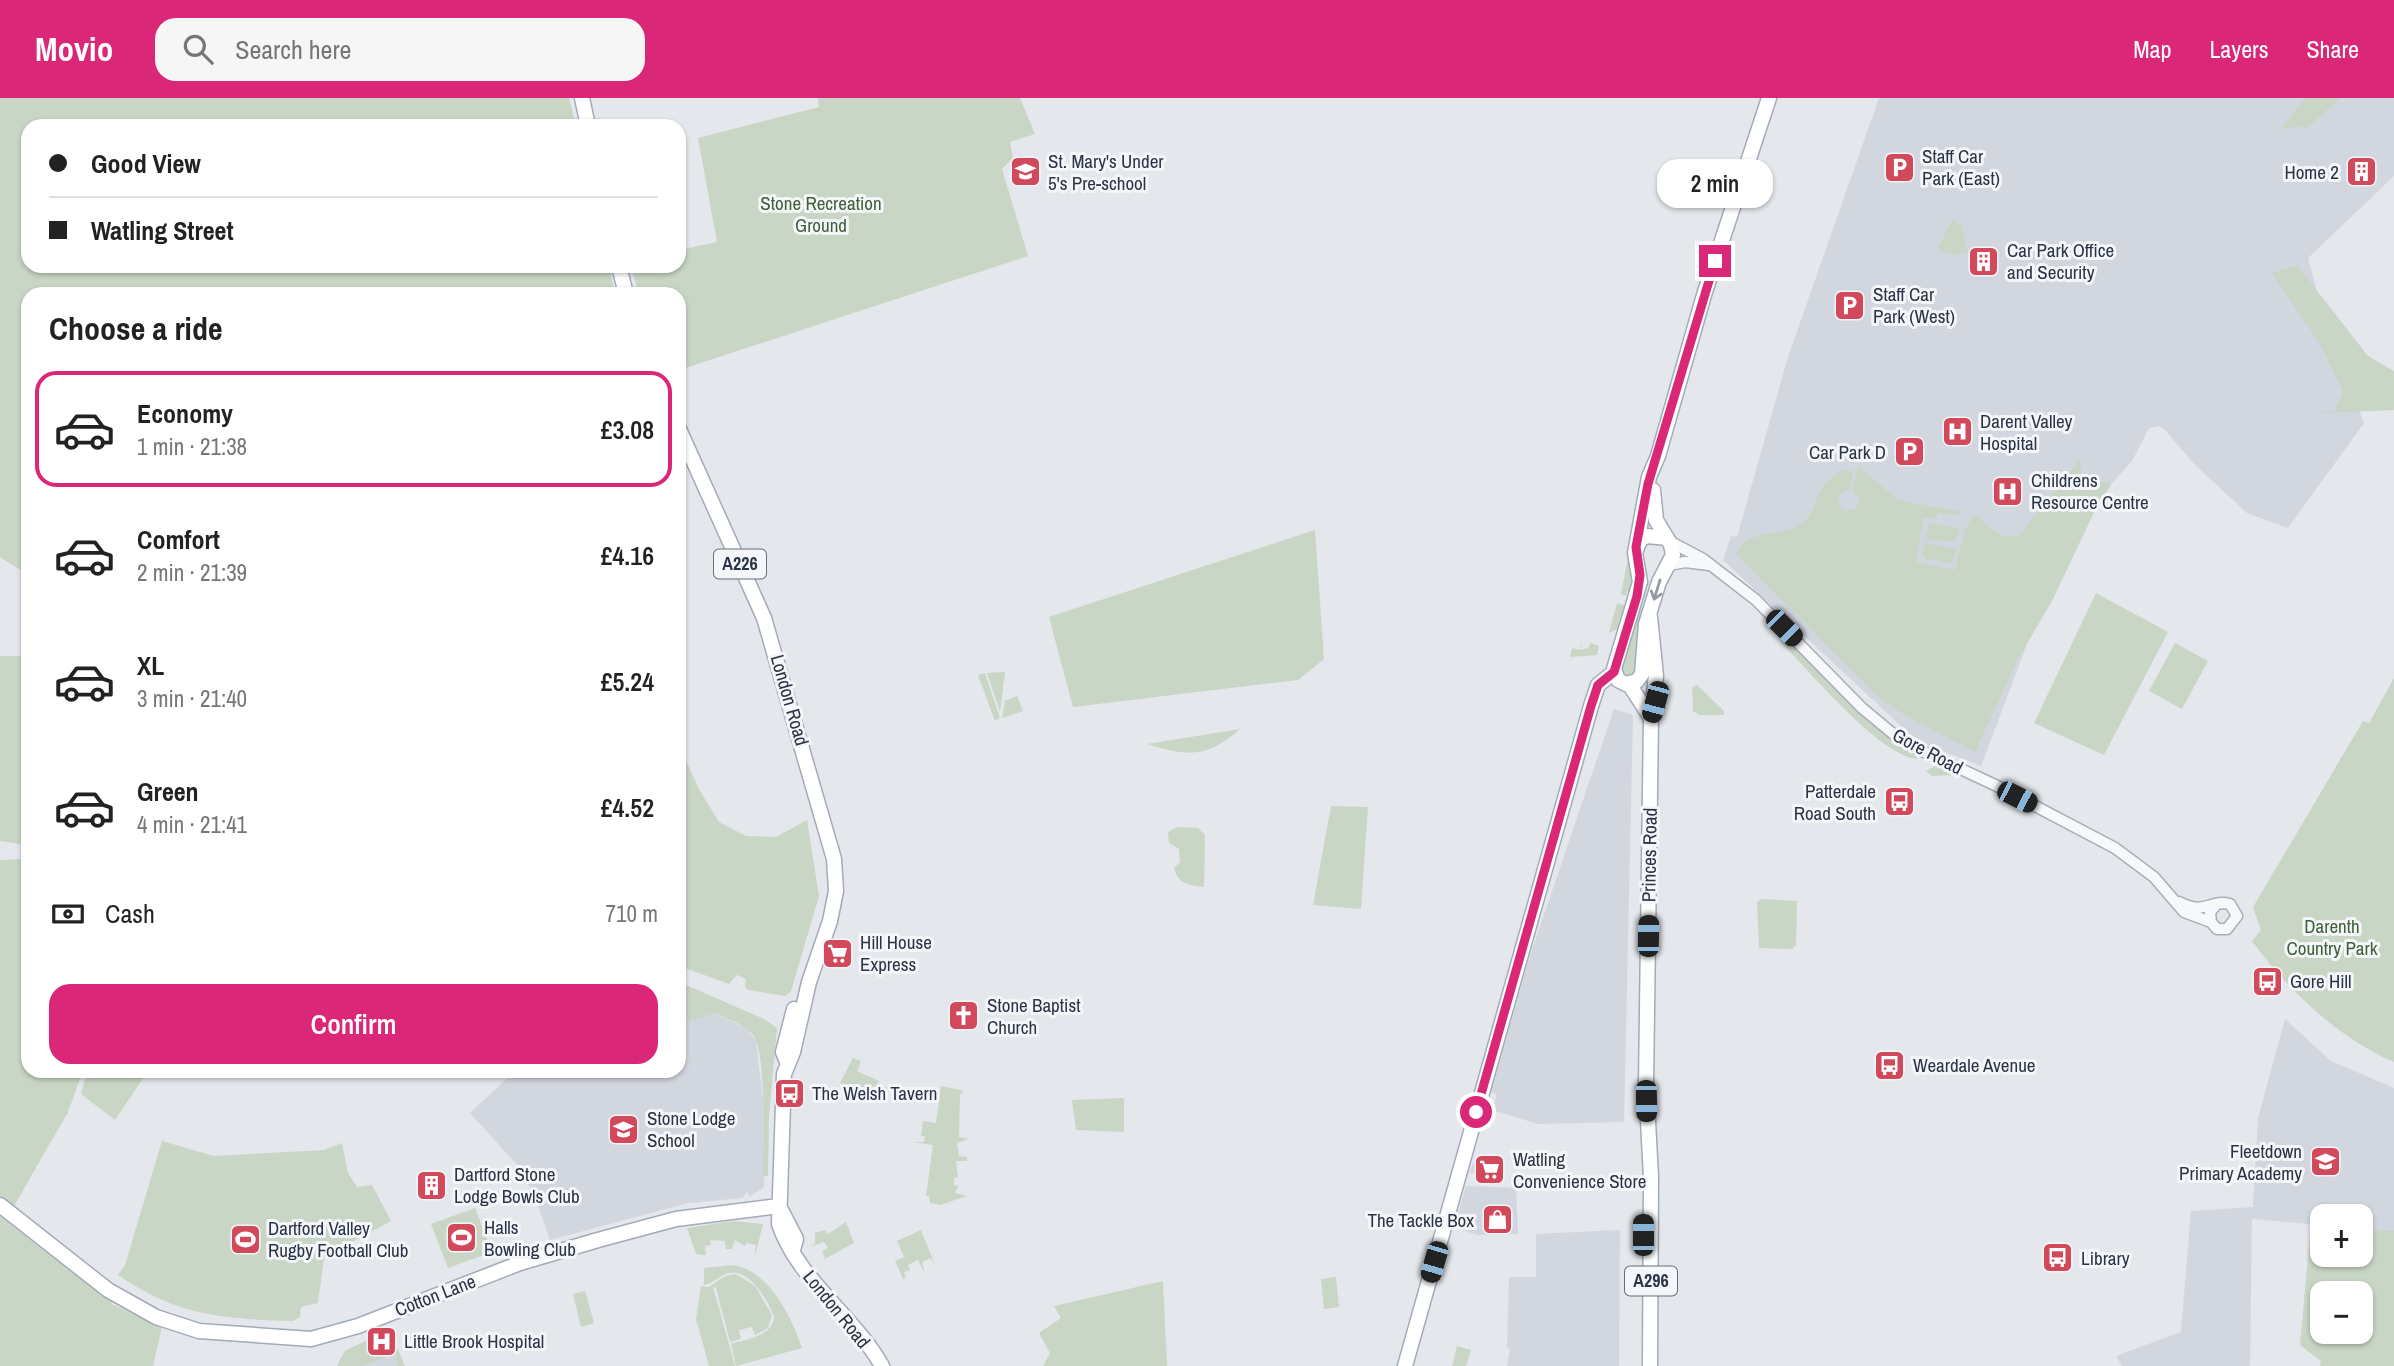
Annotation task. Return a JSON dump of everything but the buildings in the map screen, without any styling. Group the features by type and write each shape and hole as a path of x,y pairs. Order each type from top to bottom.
{"main road":[{"path":"582,98 586,119"},
{"path":"1405,1366 1594,697 1598,685 1614,672 1640,582 1635,553 1648,484 1704,295 1769,98"},
{"name":"London Road","path":"686,445 764,618 829,834 836,891 831,920 809,982 793,1052 787,1062 779,1206 796,1238 793,1250 829,1302 883,1364"},
{"path":"1594,697 1610,688 1637,681 1642,674 1646,624 1659,582 1670,565 1674,550 1653,511 1657,461"},
{"path":"1635,553 1643,537 1668,539"},
{"name":"Princes Road","path":"1650,617 1656,676 1651,718 1646,1118 1651,1177 1650,1366"},
{"path":"1614,672 1618,680 1628,684 1651,718"},
{"name":"Princes Road","path":"1641,1366 1641,1147 1642,1125 1646,1118"},
{"name":"Cotton Lane","path":"0,1205 108,1290 156,1317 199,1331 311,1339 358,1326 520,1263 610,1236 676,1219 779,1206"}],"street":[{"name":"Gore Road","path":"1668,539 1703,559 1756,600 1881,726 1928,755 1995,785 2115,848 2147,870 2190,916 2211,922"},
{"path":"1670,565 1685,562 1709,565"},
{"path":"2174,899 2199,909 2217,904 2230,904 2237,916 2227,929 2217,929 2211,922 2210,912 2217,904"}],"shaded area":[{"name":"Darent Valley Hospital","path":"1879,98 2394,98 2394,176 2308,258 2323,313 2364,423 2288,528 2247,513 2195,465 2165,430 2159,426 2149,428 2132,461 2108,488 2061,554 1981,766 1917,741 1723,560 1731,536 1737,537 1788,357"},
{"path":"1614,709 1633,715 1624,1122 1538,1124 1492,1110 1497,1095 1491,1092 1529,959"},
{"name":"Stone Lodge School","path":"686,998 747,1029 756,1041 763,1099 764,1187 749,1197 747,1192 743,1198 688,1203 550,1240 536,1200 520,1168 470,1113 508,1078 686,1078"},
{"name":"Fleetdown Primary Academy","path":"2285,1019 2331,1061 2394,1088 2394,1231 2373,1229 2373,1204 2310,1204 2310,1224 2252,1219 2250,1366 2122,1366 2116,1356 2181,1332 2191,1211 2253,1207 2258,1118"},
{"path":"1473,1163 1502,1168 1501,1176 1470,1173"},
{"path":"1466,1186 1516,1188 1518,1234 1477,1235 1454,1227"},
{"path":"1620,1230 1619,1366 1507,1366 1510,1349 1507,1348 1509,1277 1536,1277 1536,1234"},
{"name":"Little Brook Hospital","path":"389,1330 405,1366 337,1366 345,1351"}],"green space":[{"path":"0,98 569,98 574,119 21,119 21,273 610,273 614,287 21,287 21,570 0,557"},
{"name":"Stone Recreation Ground","path":"818,98 1020,98 1035,134 1010,142 1013,158 1002,169 1028,256 686,368 686,287 637,287 633,273 686,273 686,249 717,242 698,138 819,107"},
{"path":"2305,98 2340,98 2307,128 2303,126 2281,129"},
{"path":"1952,220 1961,225 1968,253 1952,255 1937,250"},
{"path":"2297,265 2368,356 2394,371 2394,410 2319,413 2335,410 2343,391 2320,344 2272,273"},
{"path":"2080,459 2082,481 2092,486 2104,481 2111,485 2097,506 2052,601 2017,661 1975,752 1906,716 1879,698 1736,554 1748,540 1785,531 1802,523 1812,511 1826,483 1845,470 1853,471 1850,489 1840,494 1838,504 1845,511 1856,509 1860,498 1852,490 1858,466 1898,500 1962,512 1957,515 1938,513 1936,518 1923,518 1916,562 1955,570 1965,529 1974,515 2002,536 2019,536"},
{"path":"1929,523 1959,528 1955,542 1926,539"},
{"path":"1315,530 1324,659 1298,680 1073,707 1049,617"},
{"path":"1925,543 1956,549 1952,563 1926,559 1922,555"},
{"path":"1628,558 1633,578 1631,592 1627,591 1626,596 1621,594"},
{"path":"2096,593 2168,632 2104,755 2034,723"},
{"path":"1617,603 1627,606 1619,628 1609,633"},
{"path":"1639,609 1645,609 1638,671 1634,677 1624,678 1622,663"},
{"path":"1783,635 1916,754 1917,759 1884,743 1845,710 1781,642"},
{"path":"1582,641 1581,650 1588,648 1590,643 1599,646 1597,655 1570,657 1572,648 1580,650"},
{"path":"2175,643 2208,661 2182,709 2149,691"},
{"path":"0,656 21,656 21,844 0,841"},
{"path":"1005,672 1000,712 987,673"},
{"path":"985,673 1000,718 995,721 978,675"},
{"name":"Darenth Country Park","path":"2394,678 2394,1062 2353,1040 2316,1011 2282,977 2252,941 2261,930 2253,907 2363,721 2369,723"},
{"path":"1697,685 1724,711 1724,715 1699,715 1693,711 1692,687"},
{"path":"1017,696 1023,711 1002,718 1005,701"},
{"path":"1240,729 1217,745 1196,752 1186,753 1147,744"},
{"path":"686,761 719,822 746,836 776,837 807,820 819,896 791,991 785,996 748,990 745,987 746,979 737,975 729,984 686,969"},
{"path":"1935,766 1952,771 1951,775 1932,776 1926,771"},
{"path":"1331,806 1368,807 1361,909 1313,905"},
{"path":"1177,827 1198,828 1205,835 1204,887 1184,883 1176,873 1174,868 1180,862 1179,849 1169,843 1168,832"},
{"path":"21,859 21,1078 80,1078 68,1112 14,1206 0,1198 0,860"},
{"path":"1761,899 1797,901 1796,945 1792,949 1759,948 1757,902"},
{"path":"686,985 764,1019 777,1028 769,1116 768,1176 763,1176 762,1080 757,1045 750,1031 716,1013 686,1022"},
{"path":"853,1058 861,1061 857,1071 879,1081 877,1086 891,1088 889,1092 846,1088 840,1083"},
{"path":"85,1078 143,1078 115,1120 81,1094"},
{"path":"941,1086 964,1091 960,1095 959,1137 969,1139 957,1143 959,1156 967,1157 967,1161 956,1161 958,1177 954,1178 954,1185 958,1186 955,1193 967,1196 940,1205 930,1203 929,1196 926,1196 933,1145 913,1142 924,1142 925,1136 921,1136 923,1121 936,1123"},
{"path":"1124,1098 1124,1132 1076,1130 1072,1100"},
{"name":"Dartford Valley Rugby Football Club","path":"162,1141 214,1156 324,1150 342,1143 348,1173 357,1187 372,1185 391,1221 324,1257 318,1303 301,1307 300,1317 293,1321 245,1319 181,1307 140,1289 118,1275 125,1265"},
{"name":"Halls Bowling Club","path":"475,1208 492,1252 448,1268 431,1224"},
{"path":"0,1212 111,1300 112,1304 162,1327 153,1366 0,1366"},
{"path":"734,1221 763,1224 754,1260 756,1245 746,1243 745,1246 735,1240 732,1249 726,1249 725,1241 710,1240 711,1245 705,1246 706,1255 696,1254 687,1228"},
{"path":"846,1222 854,1243 823,1260 825,1257 822,1252 828,1248 824,1242 810,1247 815,1243 815,1233 825,1230 828,1234"},
{"path":"2373,1229 2394,1231 2394,1366 2320,1366 2321,1361 2300,1345 2310,1234 2310,1267 2373,1267"},
{"path":"921,1230 936,1268 931,1258 922,1262 925,1274 918,1260 908,1265 910,1270 904,1272 906,1278 903,1279 895,1261 904,1257 897,1241"},
{"path":"732,1265 745,1269 768,1285 785,1309 802,1348 736,1366 731,1344 764,1333 769,1329 774,1317 763,1295 744,1276 729,1273 704,1285 704,1268"},
{"path":"736,1274 755,1286 772,1315 768,1328 755,1335 752,1327 739,1330 741,1339 730,1342 716,1288 713,1287 735,1366 709,1366 696,1319 701,1286 709,1287 725,1276"},
{"path":"1336,1277 1339,1307 1324,1309 1321,1279"},
{"path":"1163,1281 1167,1366 1043,1366 1050,1353 1039,1333 1061,1318 1054,1306"},
{"path":"585,1291 594,1323 581,1327 573,1294"},
{"name":"Little Brook Hospital","path":"389,1330 405,1366 397,1366 396,1353 363,1366 337,1366 345,1351"},
{"path":"1457,1346 1471,1350 1466,1366 1452,1366"}],"place":[{"name":"Staff Car Park (East)","path":"1899,167"},
{"name":"St. Mary's Under 5's Pre-school","path":"1025,172"},
{"name":"Home 2","path":"2362,172"},
{"name":"Car Park Office and Security","path":"1984,261"},
{"name":"Staff Car Park (West)","path":"1850,305"},
{"name":"Darent Valley Hospital","path":"1957,432"},
{"name":"Car Park D","path":"1909,452"},
{"name":"Childrens Resource Centre","path":"2008,491"},
{"name":"Patterdale Road South","path":"1899,802"},
{"name":"Hill House Express","path":"837,953"},
{"name":"Gore Hill","path":"2267,981"},
{"name":"Stone Baptist Church","path":"964,1016"},
{"name":"Weardale Avenue","path":"1890,1065"},
{"name":"The Welsh Tavern","path":"789,1093"},
{"name":"Stone Lodge School","path":"624,1129"},
{"name":"Fleetdown Primary Academy","path":"2325,1162"},
{"name":"Watling Convenience Store","path":"1490,1170"},
{"name":"Dartford Stone Lodge Bowls Club","path":"431,1185"},
{"name":"The Tackle Box","path":"1497,1220"},
{"name":"Halls Bowling Club","path":"461,1238"},
{"name":"Dartford Valley Rugby Football Club","path":"245,1239"},
{"name":"Library","path":"2058,1258"},
{"name":"Little Brook Hospital","path":"381,1341"}],"route":[{"path":"1476,1112 1591,706 1598,685 1614,672 1637,596 1640,575 1635,556 1649,477 1658,456 1715,261"}]}
